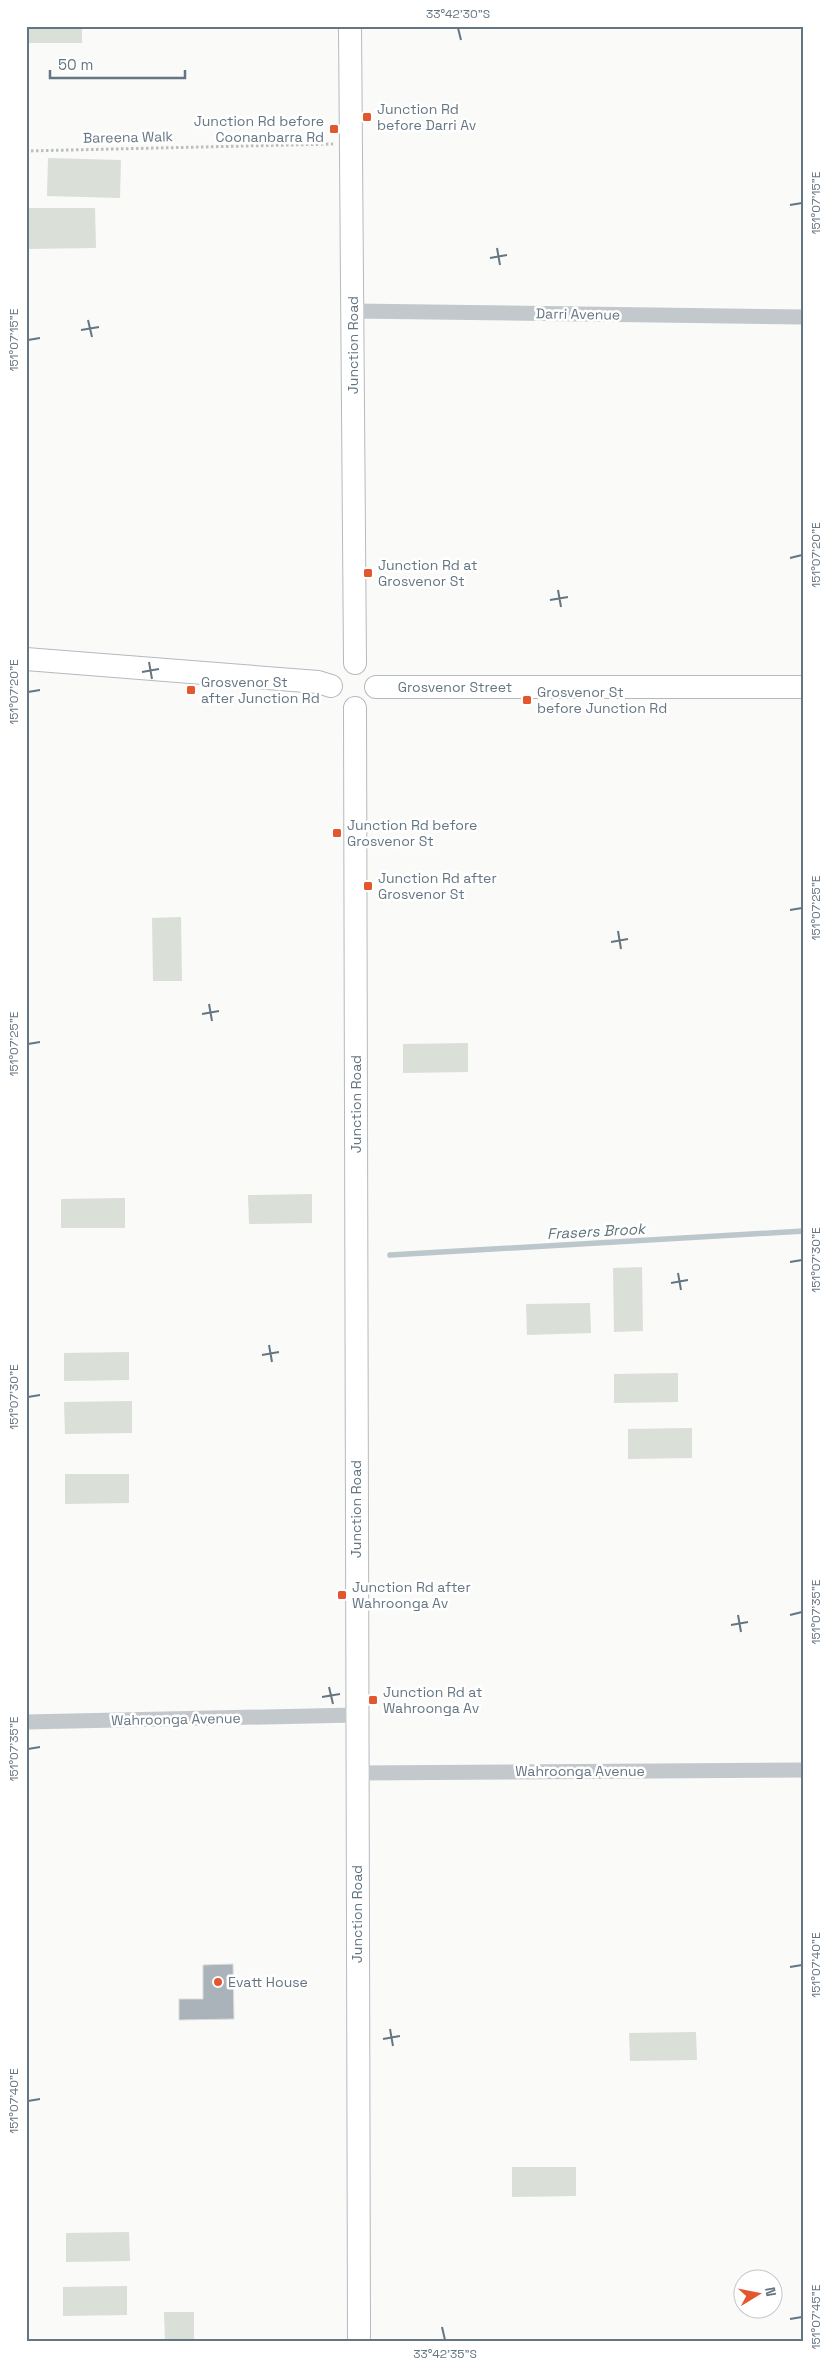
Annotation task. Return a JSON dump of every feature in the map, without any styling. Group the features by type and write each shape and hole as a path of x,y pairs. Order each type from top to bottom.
{"main road":[{"name":"Junction Road","path":"350,26 355,663"},
{"path":"26,659 318,682 331,686"},
{"path":"355,663 370,671 376,681 376,688 371,699 367,704 355,708 338,702 331,686 338,669 343,665 355,663"},
{"name":"Grosvenor Street","path":"376,688 804,687"},
{"name":"Junction Road","path":"355,708 359,2341"}],"street":[{"name":"Darri Avenue","path":"353,311 804,317"},
{"name":"Wahroonga Avenue","path":"26,1722 356,1715"},
{"name":"Wahroonga Avenue","path":"357,1773 804,1770"}],"path":[{"name":"Bareena Walk","path":"26,151 350,144"}],"shaded area":[{"path":"26,26 82,26 82,43 26,43"},
{"path":"48,158 121,160 120,198 47,196"},
{"path":"26,208 95,208 96,248 26,249"},
{"path":"181,917 182,981 153,981 152,918"},
{"path":"468,1043 468,1072 403,1073 403,1044"},
{"path":"312,1194 312,1223 249,1224 248,1195"},
{"path":"125,1198 125,1228 61,1228 61,1199"},
{"path":"642,1267 643,1331 614,1332 613,1268"},
{"path":"590,1303 591,1333 527,1335 526,1304"},
{"path":"129,1352 129,1380 64,1381 64,1353"},
{"path":"678,1373 678,1402 614,1403 614,1374"},
{"path":"132,1401 132,1433 65,1434 64,1402"},
{"path":"692,1428 692,1458 628,1459 628,1429"},
{"path":"65,1474 129,1474 129,1503 65,1504"},
{"path":"696,2032 697,2060 630,2061 629,2033"},
{"path":"512,2167 576,2167 576,2196 512,2197"},
{"path":"129,2232 130,2261 66,2262 66,2233"},
{"path":"127,2286 127,2315 63,2316 63,2287"},
{"path":"164,2312 194,2312 194,2341 165,2341"}],"building":[{"name":"Evatt House","path":"233,1964 234,2019 179,2020 179,1999 203,1999 203,1965"}],"waterway":[{"name":"Frasers Brook","path":"390,1255 804,1231"}],"place":[{"name":"Junction Rd before Darri Av","path":"367,117"},
{"name":"Junction Rd before Coonanbarra Rd","path":"334,129"},
{"name":"Junction Rd at Grosvenor St","path":"368,573"},
{"name":"Grosvenor St after Junction Rd","path":"191,690"},
{"name":"Grosvenor St before Junction Rd","path":"527,700"},
{"name":"Junction Rd before Grosvenor St","path":"337,833"},
{"name":"Junction Rd after Grosvenor St","path":"368,886"},
{"name":"Junction Rd after Wahroonga Av","path":"342,1595"},
{"name":"Junction Rd at Wahroonga Av","path":"373,1700"},
{"name":"Evatt House","path":"218,1982"}]}
